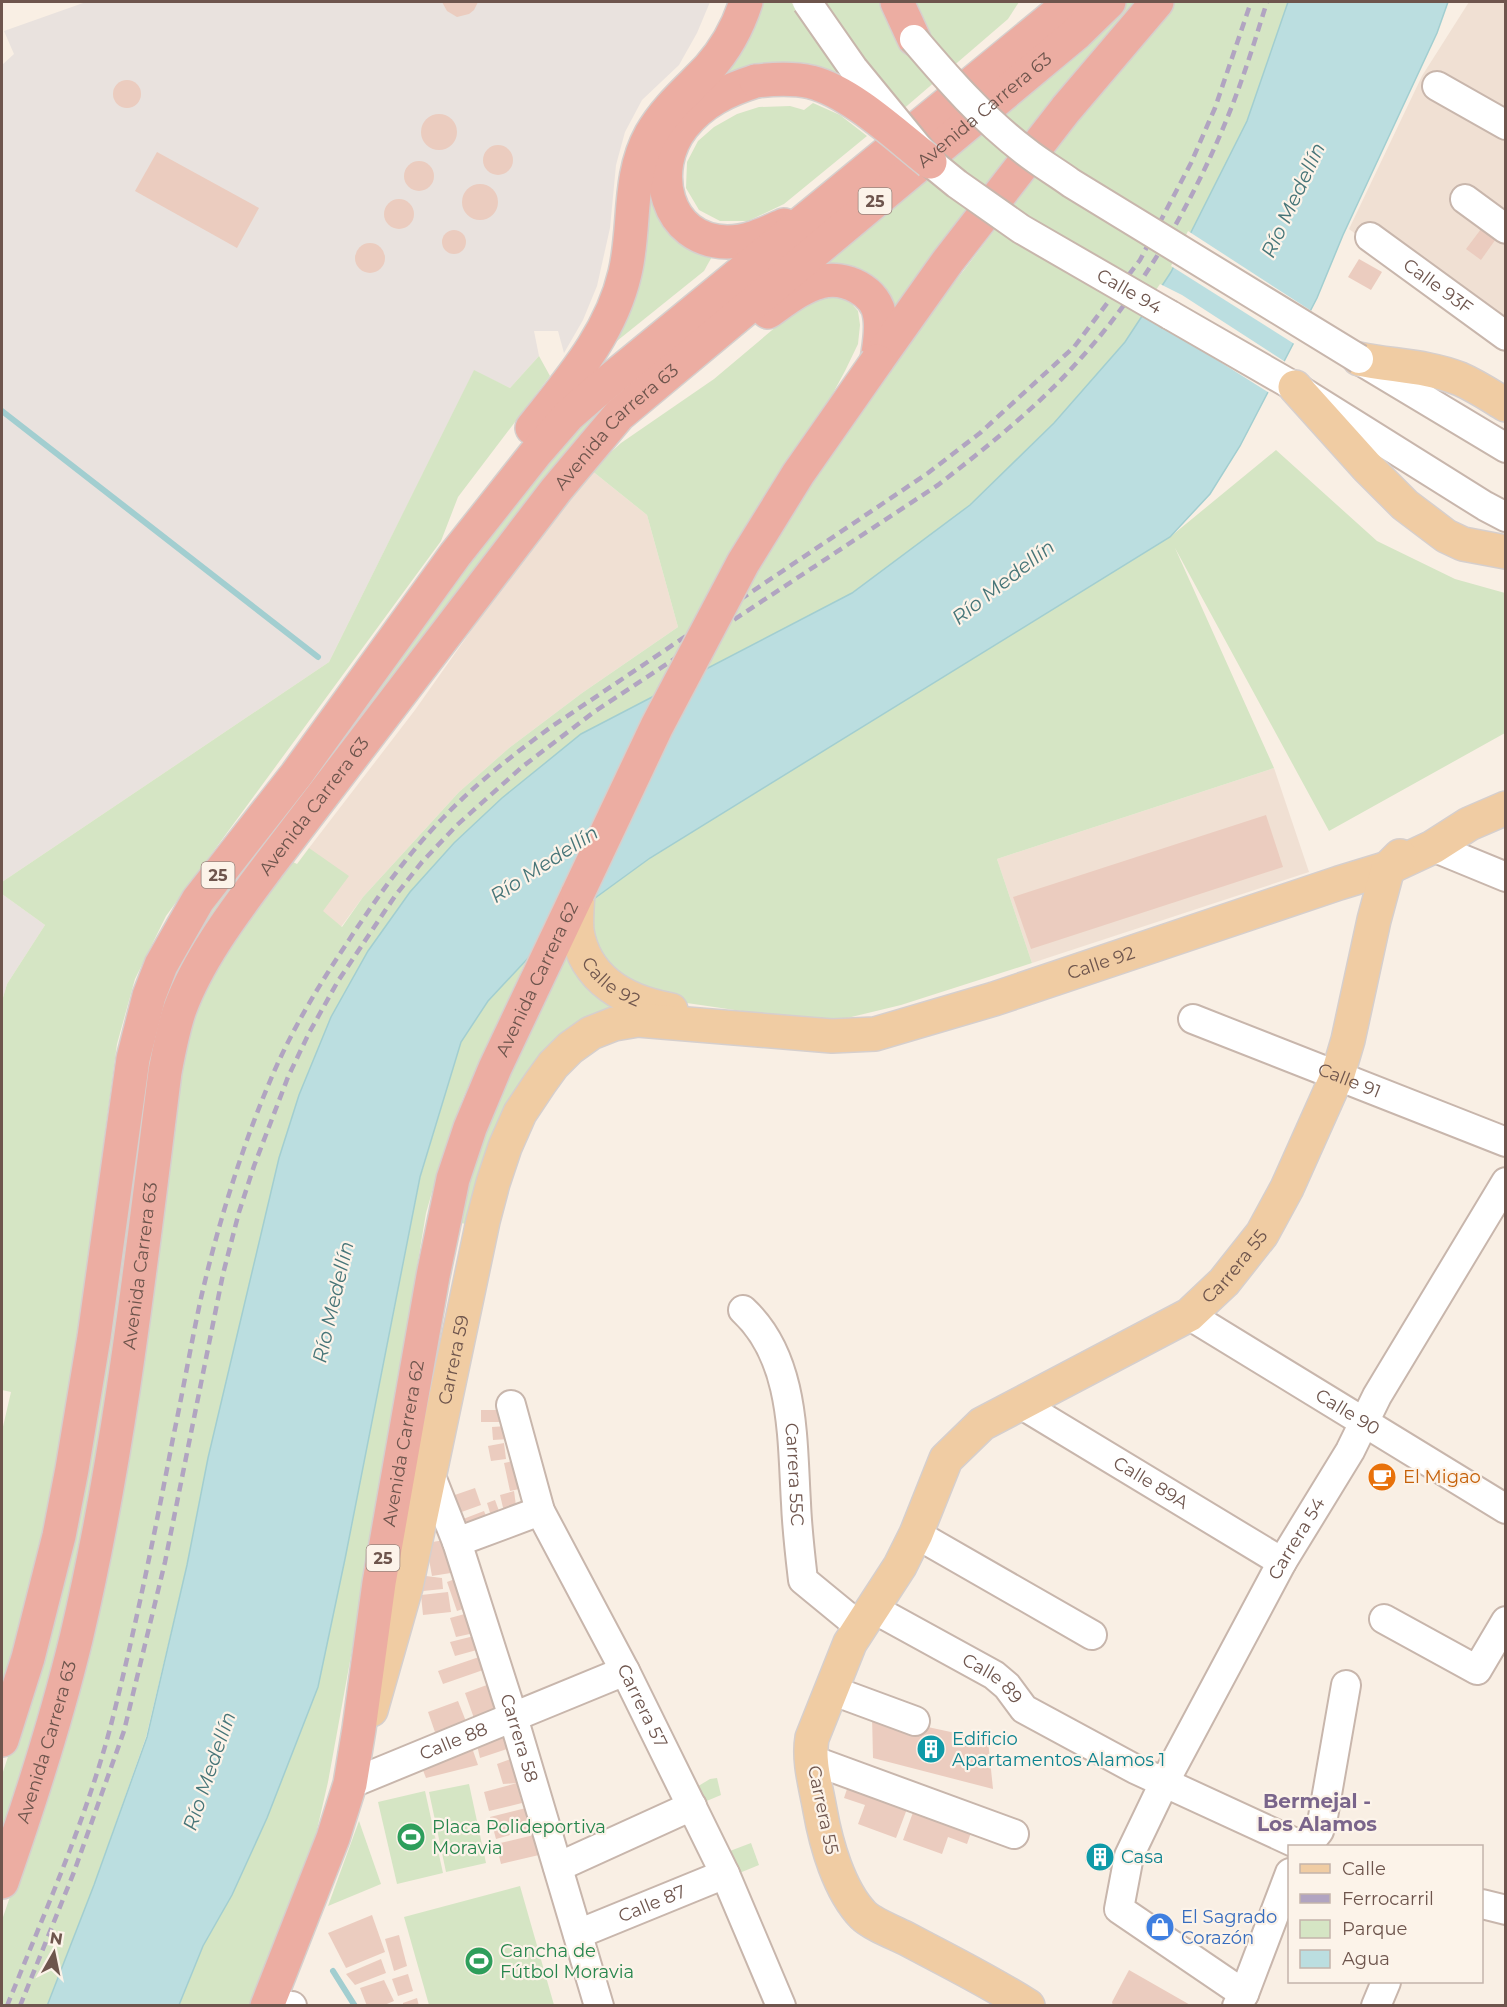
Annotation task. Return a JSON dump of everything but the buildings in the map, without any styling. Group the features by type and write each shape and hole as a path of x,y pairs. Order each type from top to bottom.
{"highway":[{"path":"455,555 526,435 586,359 600,337 614,309 626,272 634,189 639,164 650,135 667,110 723,51 737,27 746,2"},
{"path":"897,2 914,39"},
{"path":"1017,45 1040,2"},
{"name":"Avenida Carrera 63","path":"2,1740 28,1658 59,1536 72,1469 94,1337 133,1059 144,1015 161,966 198,900 296,775 455,555 535,454 584,401 1071,2"},
{"name":"Avenida Carrera 63","path":"2,1882 66,1679 91,1571 130,1344 165,1072 181,1008 204,961 270,864 573,467 601,434 638,397 1077,33 1109,2"},
{"name":"25","path":"578,893 657,726 742,563 798,474 948,261 1066,109 1157,2"},
{"path":"816,210 748,239 728,242 698,236 680,221 664,183 666,164 672,144 698,110 718,95 734,87 756,81 795,80 834,90 851,100 930,162"},
{"path":"638,397 789,298 819,282 830,280 842,280 861,289 876,303 880,316 877,361"},
{"name":"Avenida Carrera 62","path":"267,2006 333,1838 350,1784 379,1583 453,1179 470,1128 520,1012 578,893"}],"main road":[{"path":"1359,359 1448,375 1480,389 1506,405"},
{"path":"1295,387 1405,505 1446,536 1463,544 1504,552"},
{"path":"1388,868 1412,842 1433,827 1506,790"},
{"name":"Calle 92","path":"578,893 578,931 582,948 598,975 624,996 667,1015 810,1034 854,1036 875,1034 994,999 1388,868 1506,808"},
{"name":"Carrera 55","path":"1028,2006 992,1983 864,1917 850,1898 833,1861 822,1820 812,1760 812,1738 850,1643 900,1566 916,1534 946,1459 982,1425 1019,1403 1189,1315 1224,1282 1262,1234 1287,1188 1338,1074 1388,868"},
{"name":"Carrera 59","path":"350,1784 404,1599 485,1212 502,1156 520,1113 553,1065 570,1048 591,1033 615,1024 667,1015"}],"street":[{"name":"Calle 94","path":"807,2 853,68 930,162 985,205 1021,229 1295,387 1506,517"},
{"path":"884,2 941,71 980,111 1025,151 1071,183 1506,448"},
{"path":"1437,86 1506,124"},
{"path":"1465,199 1506,229"},
{"name":"Calle 93F","path":"1370,237 1506,336"},
{"path":"1432,847 1506,877"},
{"name":"Calle 91","path":"1193,1019 1338,1074 1506,1142"},
{"name":"Carrera 54","path":"1241,2000 1119,1909 1129,1856 1165,1781 1282,1562 1350,1451 1377,1396 1506,1182"},
{"name":"Carrera 55C","path":"743,1310 757,1323 778,1363 791,1418 797,1531 803,1580 865,1617"},
{"name":"Calle 90","path":"1189,1315 1506,1509"},
{"name":"Calle 89A","path":"1019,1403 1282,1562"},
{"name":"Carrera 57","path":"511,1405 540,1511 626,1671 692,1806 725,1874 781,2006"},
{"name":"Carrera 58","path":"430,1474 457,1542 513,1717 599,2006"},
{"path":"457,1542 540,1511"},
{"path":"916,1534 1092,1635"},
{"name":"Calle 89","path":"865,1617 976,1665 994,1675 1007,1686 1024,1709 1135,1768 1300,1845"},
{"path":"1384,1619 1477,1670 1506,1621"},
{"name":"Calle 88","path":"350,1784 626,1671"},
{"path":"1308,1845 1319,1831 1323,1816 1346,1685"},
{"path":"831,1690 915,1721"},
{"path":"812,1760 1014,1834"},
{"path":"558,1867 692,1806"},
{"name":"Calle 87","path":"578,1934 725,1874"},
{"path":"1241,2000 1288,1878"},
{"path":"1483,1904 1506,1910"},
{"path":"1376,2006 1386,1983"},
{"path":"276,2006 292,2006"}],"shaded area":[{"path":"86,2 710,2 697,33 679,65 642,100 625,132 616,165 610,228 597,286 583,320 564,353 558,331 534,331 539,356 510,388 474,371 329,662 2,882 2,65 14,54 4,31"},
{"path":"1469,2 1505,2 1505,343 1349,229 1422,76"},
{"path":"591,470 647,515 678,627 582,693 509,748 459,792 363,897 341,927 323,912 309,848 415,710 487,608"},
{"path":"1274,768 1309,872 1032,963 997,859"},
{"path":"2,894 45,925 7,984 2,1001"}],"green space":[{"path":"755,2 791,2 845,77 697,98"},
{"path":"818,2 1019,2 1008,19 901,111"},
{"path":"1121,2 1139,2 894,311 807,272"},
{"path":"1166,2 1288,2 1247,121 1171,272 1125,342 1054,423 970,505 852,593 581,734 410,892 368,951 331,1017 299,1095 279,1158 208,1458 187,1565 146,1737 94,1885 47,2005 2,2005 2,1920 16,1879 183,1035 215,963 289,860 297,864 309,848 349,876 323,911 342,927 363,897 459,792 509,748 582,693 678,627 647,515 591,470 621,443 714,379 796,310 818,298 842,298 851,303 858,311 860,325 858,344 845,371 727,560 817,472 887,371"},
{"path":"813,103 840,115 867,136 784,204 748,221 720,221 699,210 686,188 687,162 698,141 714,127 737,114 759,107 790,106 804,110"},
{"path":"650,158 714,253 704,271 597,357"},
{"path":"690,340 205,938 117,1353 64,1638 2,1837 2,1775 27,1698 141,1071 177,959 212,903 550,454 659,355"},
{"path":"539,356 550,376 458,497 441,541 166,916 135,979 117,1044 76,1346 49,1506 29,1591 2,1685 2,1431 11,1392 2,1390 2,1001 7,984 45,925 2,894 2,882 329,662 474,370 510,388"},
{"path":"1276,450 1377,541 1455,579 1505,593 1505,733 1329,831 1175,548 1274,768 997,859 1032,963 901,1005 843,1019 790,1018 673,1001 603,969 588,912 594,898 650,858 1170,537"},
{"path":"567,950 628,1008 586,1024 472,1225 455,1222 459,1202 499,1099"},
{"path":"526,961 463,1098 442,1157 426,1213 371,1546 328,1782 313,1847 252,2005 179,2006 203,1946 232,1895 267,1818 318,1687 420,1178 461,1042 488,1001"},
{"path":"717,1778 721,1795 697,1805 690,1791 710,1779"},
{"name":"Placa Polideportiva Moravia","path":"469,1784 486,1863 446,1872 429,1792"},
{"name":"Placa Polideportiva Moravia","path":"425,1791 443,1873 397,1884 378,1802"},
{"path":"359,1821 381,1884 328,1906"},
{"path":"751,1843 759,1865 732,1876 722,1854"},
{"name":"Cancha de Fútbol Moravia","path":"520,1886 554,2005 429,2005 404,1917"}],"water":[{"name":"Río Medellín","path":"1288,2 1448,2 1437,33 1343,235 1317,298 1240,446 1210,494 1170,537 650,858 580,909 531,955 488,1001 461,1042 420,1177 318,1687 267,1818 232,1895 203,1946 179,2005 47,2006 94,1885 147,1737 187,1565 208,1458 279,1158 299,1095 331,1017 368,951 410,892 454,843 502,798 581,734 852,593 970,505 1054,423 1125,342 1171,272 1247,121"}],"pier":[{"path":"1188,231 1313,312 1296,345 1171,266"},
{"path":"1160,284 1182,295 1287,363 1271,394 1163,326 1139,315"}],"waterway":[{"path":"2,411 318,657"},
{"path":"333,1971 355,2006"}],"railway":[{"path":"7,2006 51,1899 103,1754 130,1648 201,1298 232,1184 273,1074 298,1023 326,975 403,863 428,833 495,770 551,727 928,473 980,433 1074,347 1140,260 1191,163 1215,108 1251,2"},
{"path":"20,2006 74,1872 124,1731 165,1562 223,1274 239,1212 288,1077 338,981 395,896 422,862 457,825 522,767 594,712 938,485 1013,425 1065,376 1130,296 1175,226 1228,116 1267,2"}],"place":[{"name":"El Migao","path":"1382,1477"},
{"name":"Edificio Apartamentos Alamos 1","path":"931,1749"},
{"name":"Placa Polideportiva Moravia","path":"411,1837"},
{"name":"Casa","path":"1100,1857"},
{"name":"El Sagrado Corazón","path":"1160,1927"},
{"name":"Cancha de Fútbol Moravia","path":"479,1961"}],"district":[{"name":"Bermejal - Los Alamos","path":"1317,1812"}]}
